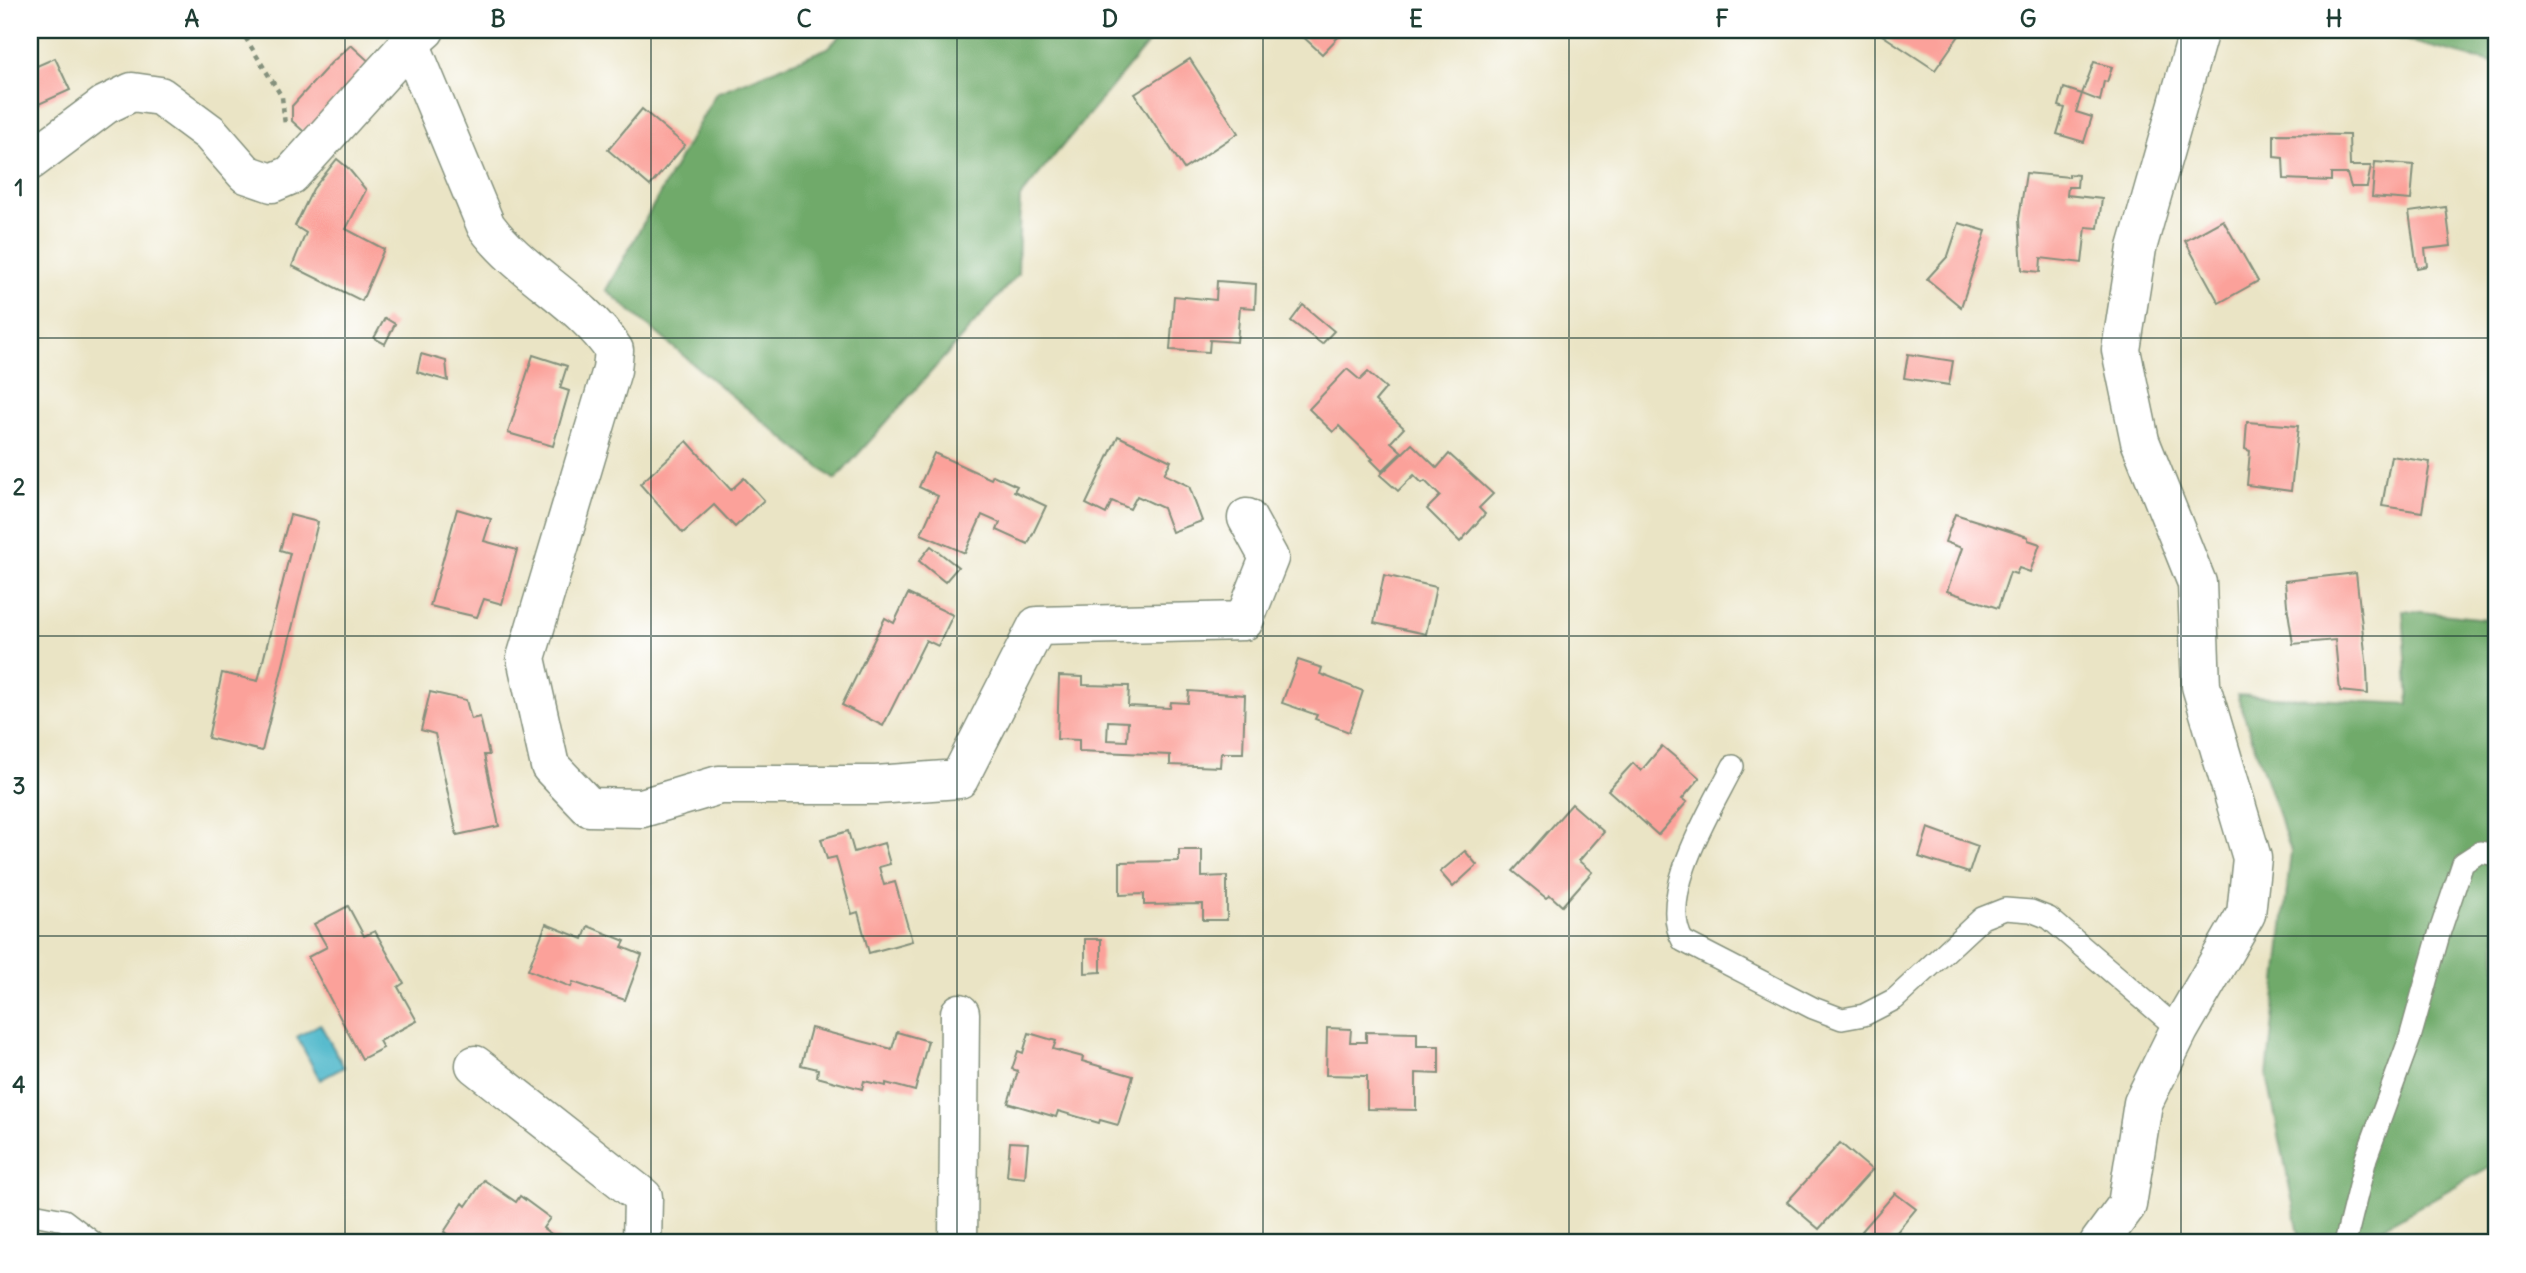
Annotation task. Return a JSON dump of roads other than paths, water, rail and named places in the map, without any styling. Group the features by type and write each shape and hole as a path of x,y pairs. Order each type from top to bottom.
{"street":[{"path":"2099,1243 2127,1205 2143,1103 2179,1030 2246,914 2252,858 2201,686 2197,583 2140,441 2121,350 2137,248 2199,30"},
{"path":"30,161 105,105 131,92 160,96 210,133 246,174 272,183 290,175 418,36 486,226 501,246 600,329 614,350 612,370 526,658 550,766 589,807 642,808 719,785 876,785 960,779 1037,626 1244,621 1269,558 1247,518"},
{"path":"958,1243 960,1013"},
{"path":"475,1065 643,1197 642,1243"}],"lane":[{"path":"1733,766 1688,853 1674,916 1676,929 1683,941 1813,1008 1842,1019 1864,1015 1895,999 1982,918 2005,909 2031,911 2049,918 2179,1030"},
{"path":"2345,1243 2366,1158 2410,1038 2440,931 2463,863 2480,852 2496,855"},
{"path":"30,1216 33,1214 64,1220 94,1243"}],"water":[{"path":"320,1024 344,1067 320,1080 297,1037"}]}
